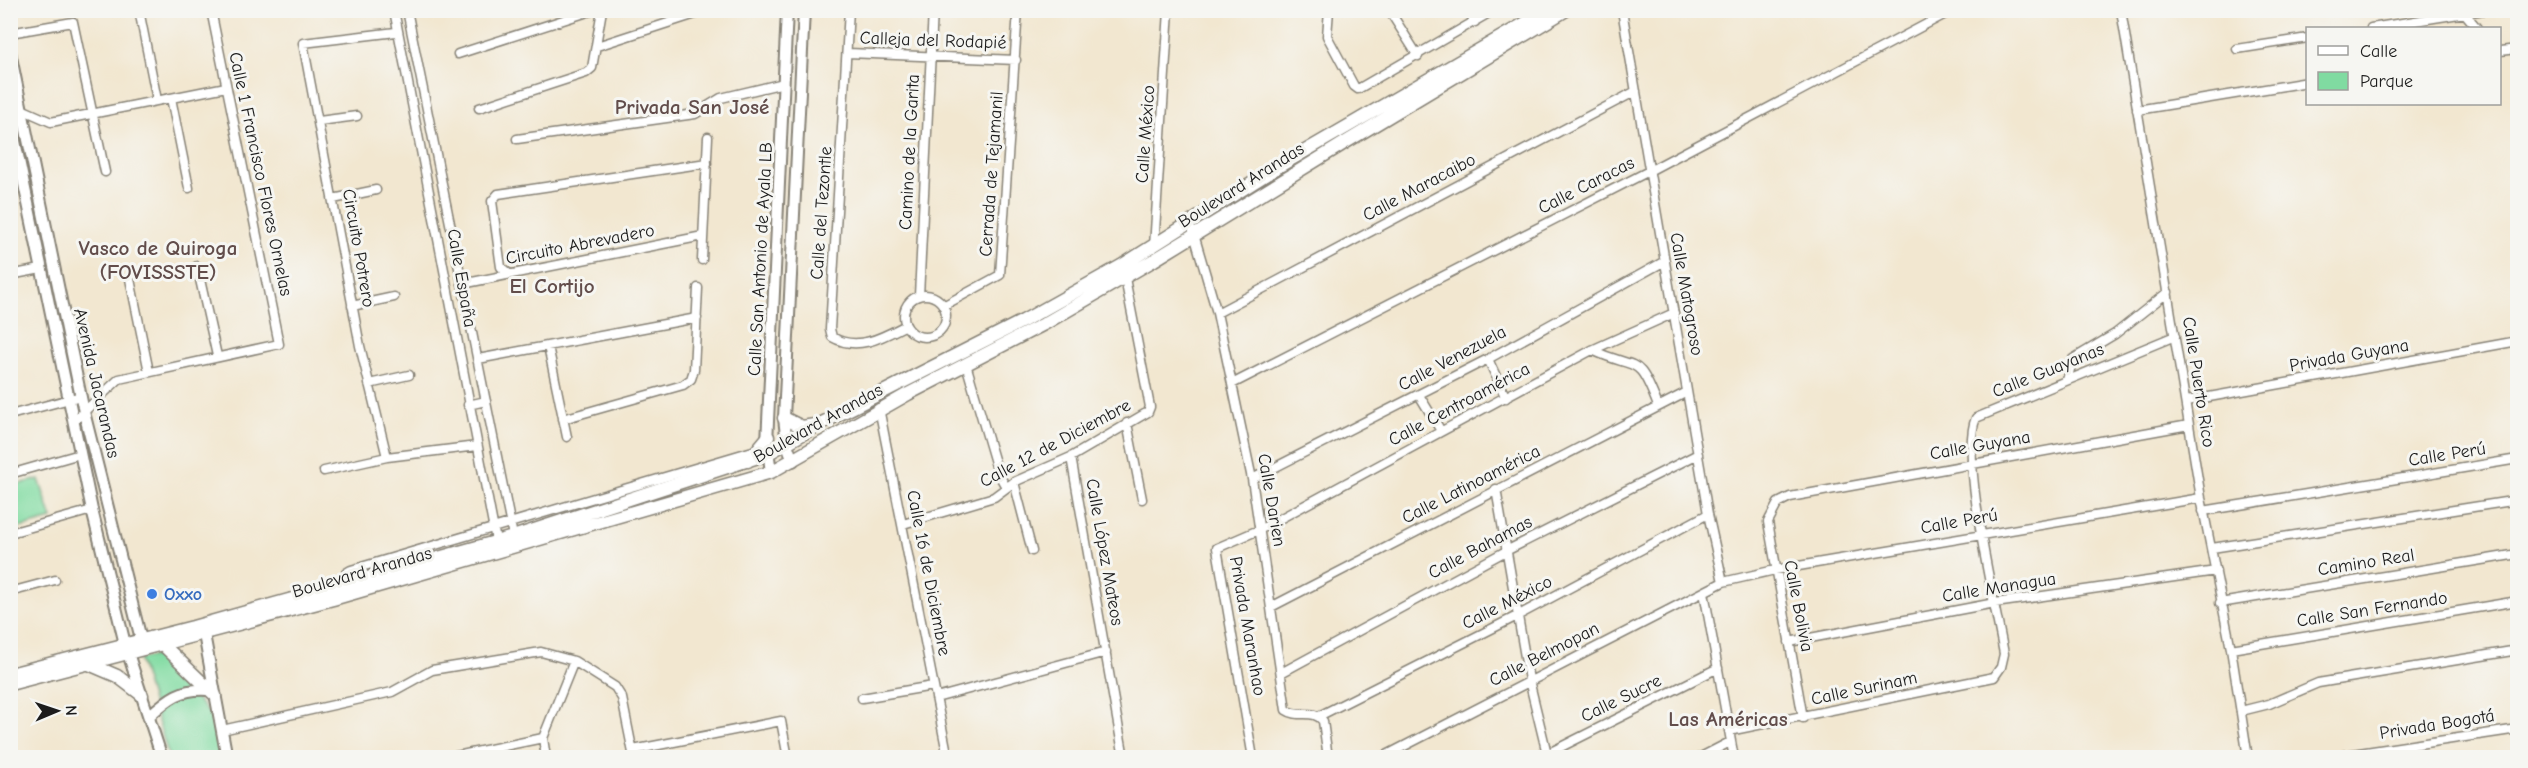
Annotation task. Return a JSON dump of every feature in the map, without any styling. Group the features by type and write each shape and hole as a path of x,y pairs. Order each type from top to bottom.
{"main road":[{"name":"Boulevard Arandas","path":"514,542 747,462 762,452 787,444 822,423 1123,271 1154,260 1281,165 1548,10"},
{"name":"Boulevard Arandas","path":"159,641 204,634 514,542 771,472 880,410 1044,324 1123,271 1154,246 1192,230 1294,173 1566,10"},
{"path":"784,418 802,427 822,423"},
{"path":"762,452 768,437"},
{"path":"681,473 699,478"},
{"name":"Boulevard Arandas","path":"10,674 143,646 345,584 497,547"},
{"path":"159,641 212,692"},
{"name":"Boulevard Arandas","path":"10,684 88,663 127,649"},
{"path":"88,663 117,676 142,695"}],"street":[{"path":"139,10 157,100"},
{"name":"Calle 1 Francisco Flores Ornelas","path":"211,10 279,344 217,356"},
{"name":"Calle España","path":"394,10 396,32 431,198 468,405 497,547"},
{"name":"Calle España","path":"407,10 514,542"},
{"path":"458,54 594,10"},
{"path":"479,108 586,73 592,68 602,10"},
{"path":"597,46 708,10"},
{"name":"Calle San Antonio de Ayala LB","path":"768,437 787,10"},
{"path":"793,461 787,444 784,418 804,10"},
{"name":"Calle del Tezontle","path":"849,10 830,329 832,337 839,341 873,343 906,325"},
{"name":"Camino de la Garita","path":"919,296 933,10"},
{"name":"Cerrada de Tejamanil","path":"943,306 1000,275 1018,10"},
{"name":"Calle México","path":"1154,260 1169,10"},
{"path":"1329,10 1327,36 1358,89 1494,10"},
{"path":"1389,10 1418,56"},
{"path":"1468,10 1475,22"},
{"name":"Calle Matogroso","path":"1622,10 1708,514 1723,582"},
{"name":"Calle Caracas","path":"1232,384 1649,171 1953,10"},
{"name":"Calle Puerto Rico","path":"2121,10 2187,401 2201,498 2212,548 2220,603 2231,649 2248,758"},
{"path":"2424,10 2432,19"},
{"path":"2378,27 2484,10"},
{"path":"2463,12 2475,27"},
{"path":"10,33 73,22 105,172"},
{"path":"786,28 803,29"},
{"name":"Circuito Potrero","path":"387,457 352,306 303,43 396,32"},
{"path":"2237,49 2306,38"},
{"path":"2501,51 2517,49"},
{"name":"Avenida Jacarandas","path":"10,52 24,110 84,412 143,646"},
{"name":"Calleja del Rodapié","path":"848,53 1016,60"},
{"path":"2138,110 2306,82"},
{"path":"517,139 695,114 721,98 784,83"},
{"path":"10,104 51,122 226,87"},
{"name":"Calle Maracaibo","path":"1217,313 1636,91"},
{"path":"171,98 189,188"},
{"path":"319,122 357,116"},
{"name":"Avenida Jacarandas","path":"10,117 92,510 127,649 162,758"},
{"path":"782,123 798,124"},
{"path":"702,260 708,137"},
{"path":"509,274 501,267 493,212 492,201 498,194 707,163"},
{"path":"1281,165 1294,173"},
{"path":"333,199 376,190"},
{"path":"431,198 445,195"},
{"name":"Calle Darien","path":"1192,230 1217,313 1252,479 1286,710 1296,716 1314,713 1319,716"},
{"name":"Circuito Abrevadero","path":"462,284 703,236"},
{"name":"Calle Venezuela","path":"1252,479 1488,359 1665,261"},
{"path":"73,422 118,379 217,356 197,266"},
{"path":"10,275 41,269"},
{"name":"Calle 12 de Diciembre","path":"903,524 994,497 1010,484 1071,457 1149,410 1123,271"},
{"path":"130,279 149,372"},
{"path":"563,419 683,385 691,379 694,370 698,288"},
{"path":"2067,380 2073,359 2131,322 2168,292"},
{"path":"919,296 934,297 943,306 945,322 937,333 931,336 917,335 906,325 906,307 919,296"},
{"path":"352,306 394,297"},
{"name":"Calle Centroamérica","path":"1261,529 1592,350 1674,313"},
{"path":"478,359 697,318"},
{"name":"Calle Guayanas","path":"1971,464 1972,426 1976,418 2175,336"},
{"name":"Privada Guyana","path":"2187,401 2517,341"},
{"path":"548,346 567,436"},
{"path":"1592,350 1614,360 1629,361 1639,366 1645,373 1658,406"},
{"path":"1488,359 1506,398"},
{"path":"966,364 998,473 1010,484 1032,551"},
{"path":"369,384 409,375"},
{"name":"Calle Latinoamérica","path":"1271,607 1688,392"},
{"path":"1419,395 1441,431"},
{"path":"10,415 81,396"},
{"name":"Calle 16 de Diciembre","path":"876,396 948,758"},
{"path":"468,405 486,400"},
{"path":"1127,423 1142,499"},
{"name":"Calle Guyana","path":"1778,503 1791,497 2189,425"},
{"path":"324,471 387,457 477,446"},
{"path":"345,584 348,571 681,473 762,452 771,472"},
{"path":"10,474 80,454"},
{"name":"Calle Bahamas","path":"1281,673 1506,551 1698,454"},
{"name":"Calle López Mateos","path":"1071,457 1124,758"},
{"name":"Calle Perú","path":"2204,511 2517,459"},
{"path":"1971,464 1995,603"},
{"path":"1496,489 1528,680 1545,756"},
{"name":"Calle Perú","path":"1723,582 1775,570 2201,498"},
{"path":"2212,548 2517,500"},
{"name":"Calle Bolivia","path":"1778,503 1768,522 1803,718"},
{"path":"10,533 92,510"},
{"name":"Calle México","path":"1319,716 1517,616 1708,514"},
{"name":"Privada Maranhao","path":"1253,758 1217,548 1261,529"},
{"name":"Camino Real","path":"2220,603 2517,554"},
{"name":"Calle Managua","path":"1790,642 1995,603 2216,571"},
{"path":"10,592 56,580"},
{"name":"Calle Belmopan","path":"1382,758 1528,680 1723,582"},
{"path":"1704,592 1734,758"},
{"name":"Calle San Fernando","path":"2231,649 2517,602"},
{"name":"Calle Surinam","path":"1729,731 1803,718 1994,677 2001,667 2004,654 1995,603"},
{"path":"204,634 212,692 227,758"},
{"path":"2241,711 2269,704 2318,683 2517,650"},
{"path":"222,730 392,692 432,670 541,652 574,661 607,680 619,692 634,754 781,721 788,758"},
{"name":"Calle López Mateos","path":"936,698 1106,652"},
{"path":"546,758 543,738 574,661"},
{"name":"Calle Sucre","path":"1545,756 1718,668"},
{"path":"862,698 933,686"},
{"path":"149,716 174,694 188,689 212,692"},
{"path":"1319,716 1323,721 1328,758"},
{"name":"Privada Bogotá","path":"2326,758 2517,729"},
{"path":"447,758 458,754 471,756 543,738"},
{"path":"1699,758 1730,742"}],"green space":[{"path":"39,479 52,519 15,529 11,515 11,486"},
{"path":"159,655 214,719 222,757 169,757 139,659"}],"place":[{"name":"Oxxo","path":"152,594"}],"district":[{"name":"Privada San José","path":"692,107"},
{"name":"Vasco de Quiroga (FOVISSSTE)","path":"158,260"},
{"name":"El Cortijo","path":"552,286"},
{"name":"Las Américas","path":"1728,719"}]}
